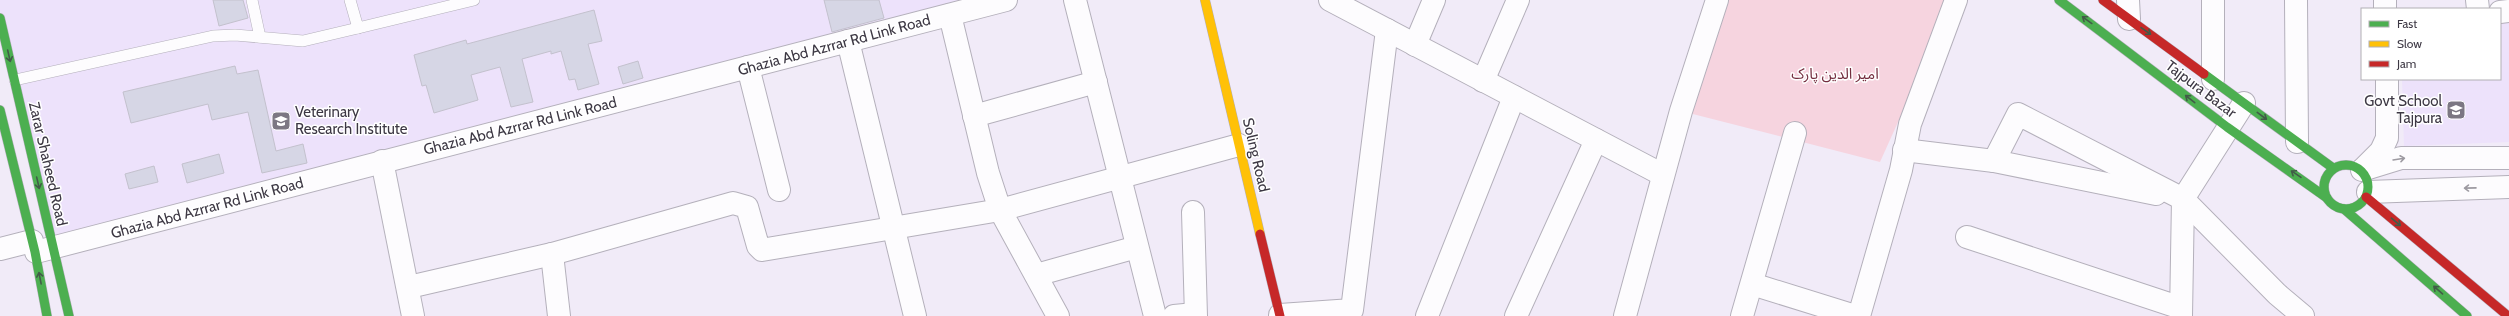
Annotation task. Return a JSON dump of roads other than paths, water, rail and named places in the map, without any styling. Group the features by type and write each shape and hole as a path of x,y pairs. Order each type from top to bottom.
{"street":[{"name":"Ghazia Abd Azrrar Rd Link Road","path":"0,249 40,247 382,161 1006,0"},
{"path":"1075,0 1155,316"},
{"name":"Soling Road","path":"1205,0 1280,315"},
{"path":"1330,0 1663,175"},
{"path":"1415,45 1434,0"},
{"path":"1483,80 1518,0"},
{"path":"1625,316 1681,111 1716,0"},
{"path":"1859,316 1901,170 1904,150 1918,97 1956,0"},
{"name":"Tajpura Bazar","path":"2059,0 2227,127 2327,198 2337,207 2344,209 2467,316"},
{"name":"Tajpura Bazar","path":"2103,0 2128,10 2244,103 2333,168"},
{"path":"2213,0 2213,79"},
{"path":"2296,0 2297,142"},
{"path":"950,14 988,173 1000,210 1058,316"},
{"name":"Zarar Shaheed Road","path":"0,18 15,80 40,247 47,316"},
{"path":"1280,315 1352,310 1387,30"},
{"path":"848,41 895,228 915,316"},
{"path":"748,67 779,190"},
{"path":"2362,170 2381,150 2387,138 2387,80"},
{"path":"974,116 1096,82"},
{"path":"1427,316 1514,97"},
{"path":"1967,237 2181,312 2183,199 2227,127 2244,103"},
{"name":"Zarar Shaheed Road","path":"0,110 40,247 69,316"},
{"path":"1994,161 2018,114 2183,199 2277,294 2303,316"},
{"path":"1742,316 1795,133"},
{"path":"1516,316 1596,140"},
{"path":"409,287 552,254 733,203 747,207 758,246 762,250 1000,210 1239,144"},
{"path":"1904,150 1994,161 2183,199"},
{"path":"2362,170 2401,158 2509,158"},
{"path":"382,161 409,287 413,316"},
{"path":"2327,198 2324,182 2333,168 2348,164 2362,170 2367,178 2367,195 2357,206 2344,209"},
{"path":"2367,195 2509,187"},
{"path":"2367,195 2508,316"},
{"path":"1174,316 1196,315 1193,212"},
{"path":"1036,276 1137,247"},
{"path":"552,254 559,316"},
{"path":"1752,284 1855,316"},
{"path":"2277,294 2277,316"}],"lane":[{"path":"252,0 260,37"},
{"path":"350,0 358,28"},
{"path":"15,80 213,36 260,37 303,41 474,0"}],"place":[{"name":"Govt School Tajpura","path":"2456,110"},
{"name":"Veterinary Research Institute","path":"281,121"}],"park label":[{"name":"امیر الدین پارک","path":"1835,74"}]}
